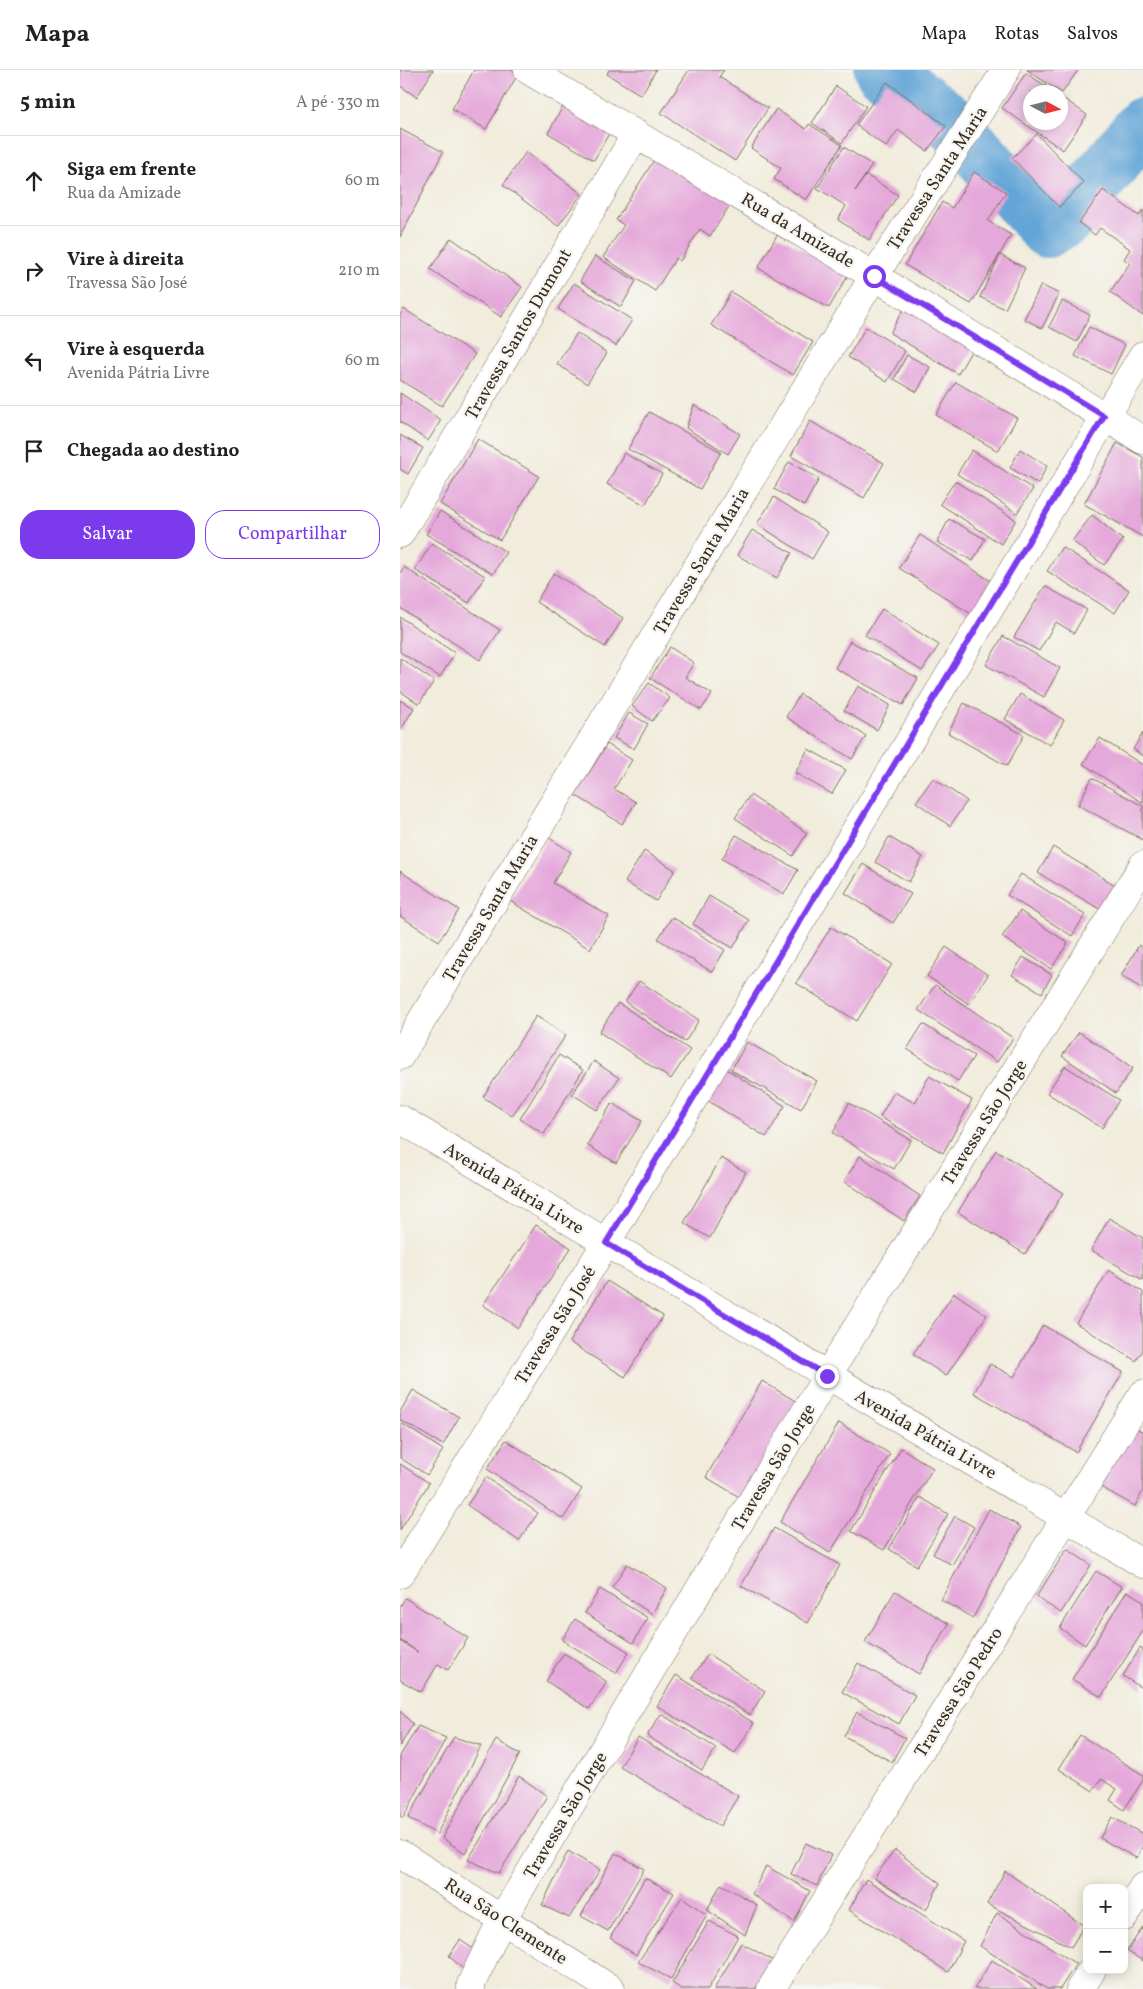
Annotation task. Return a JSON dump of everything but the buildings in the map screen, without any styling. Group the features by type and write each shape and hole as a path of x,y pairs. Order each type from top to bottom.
{"street":[{"name":"Rua da Amizade","path":"528,70 874,276 1143,440"},
{"name":"Travessa Santa Maria","path":"400,1056 874,276 1006,70"},
{"name":"Travessa Santos Dumont","path":"400,534 636,134"},
{"name":"Travessa São José","path":"400,1574 606,1243 1104,416 1143,356"},
{"name":"Travessa São Jorge","path":"471,1989 471,1984 502,1919 827,1376 1143,865"},
{"name":"Avenida Pátria Livre","path":"400,1120 827,1376 1068,1517 1143,1564"},
{"name":"Travessa São Pedro","path":"771,1989 1068,1517 1143,1394"},
{"name":"Rua São Clemente","path":"400,1854 611,1989"},
{"path":"1128,1911 1143,1887"},
{"path":"1080,1989 1089,1974"}],"waterway":[{"path":"882,70 950,121 1047,230 1067,218 1143,125"}],"route":[{"path":"827,1376 606,1243 1104,416 874,276"}]}
